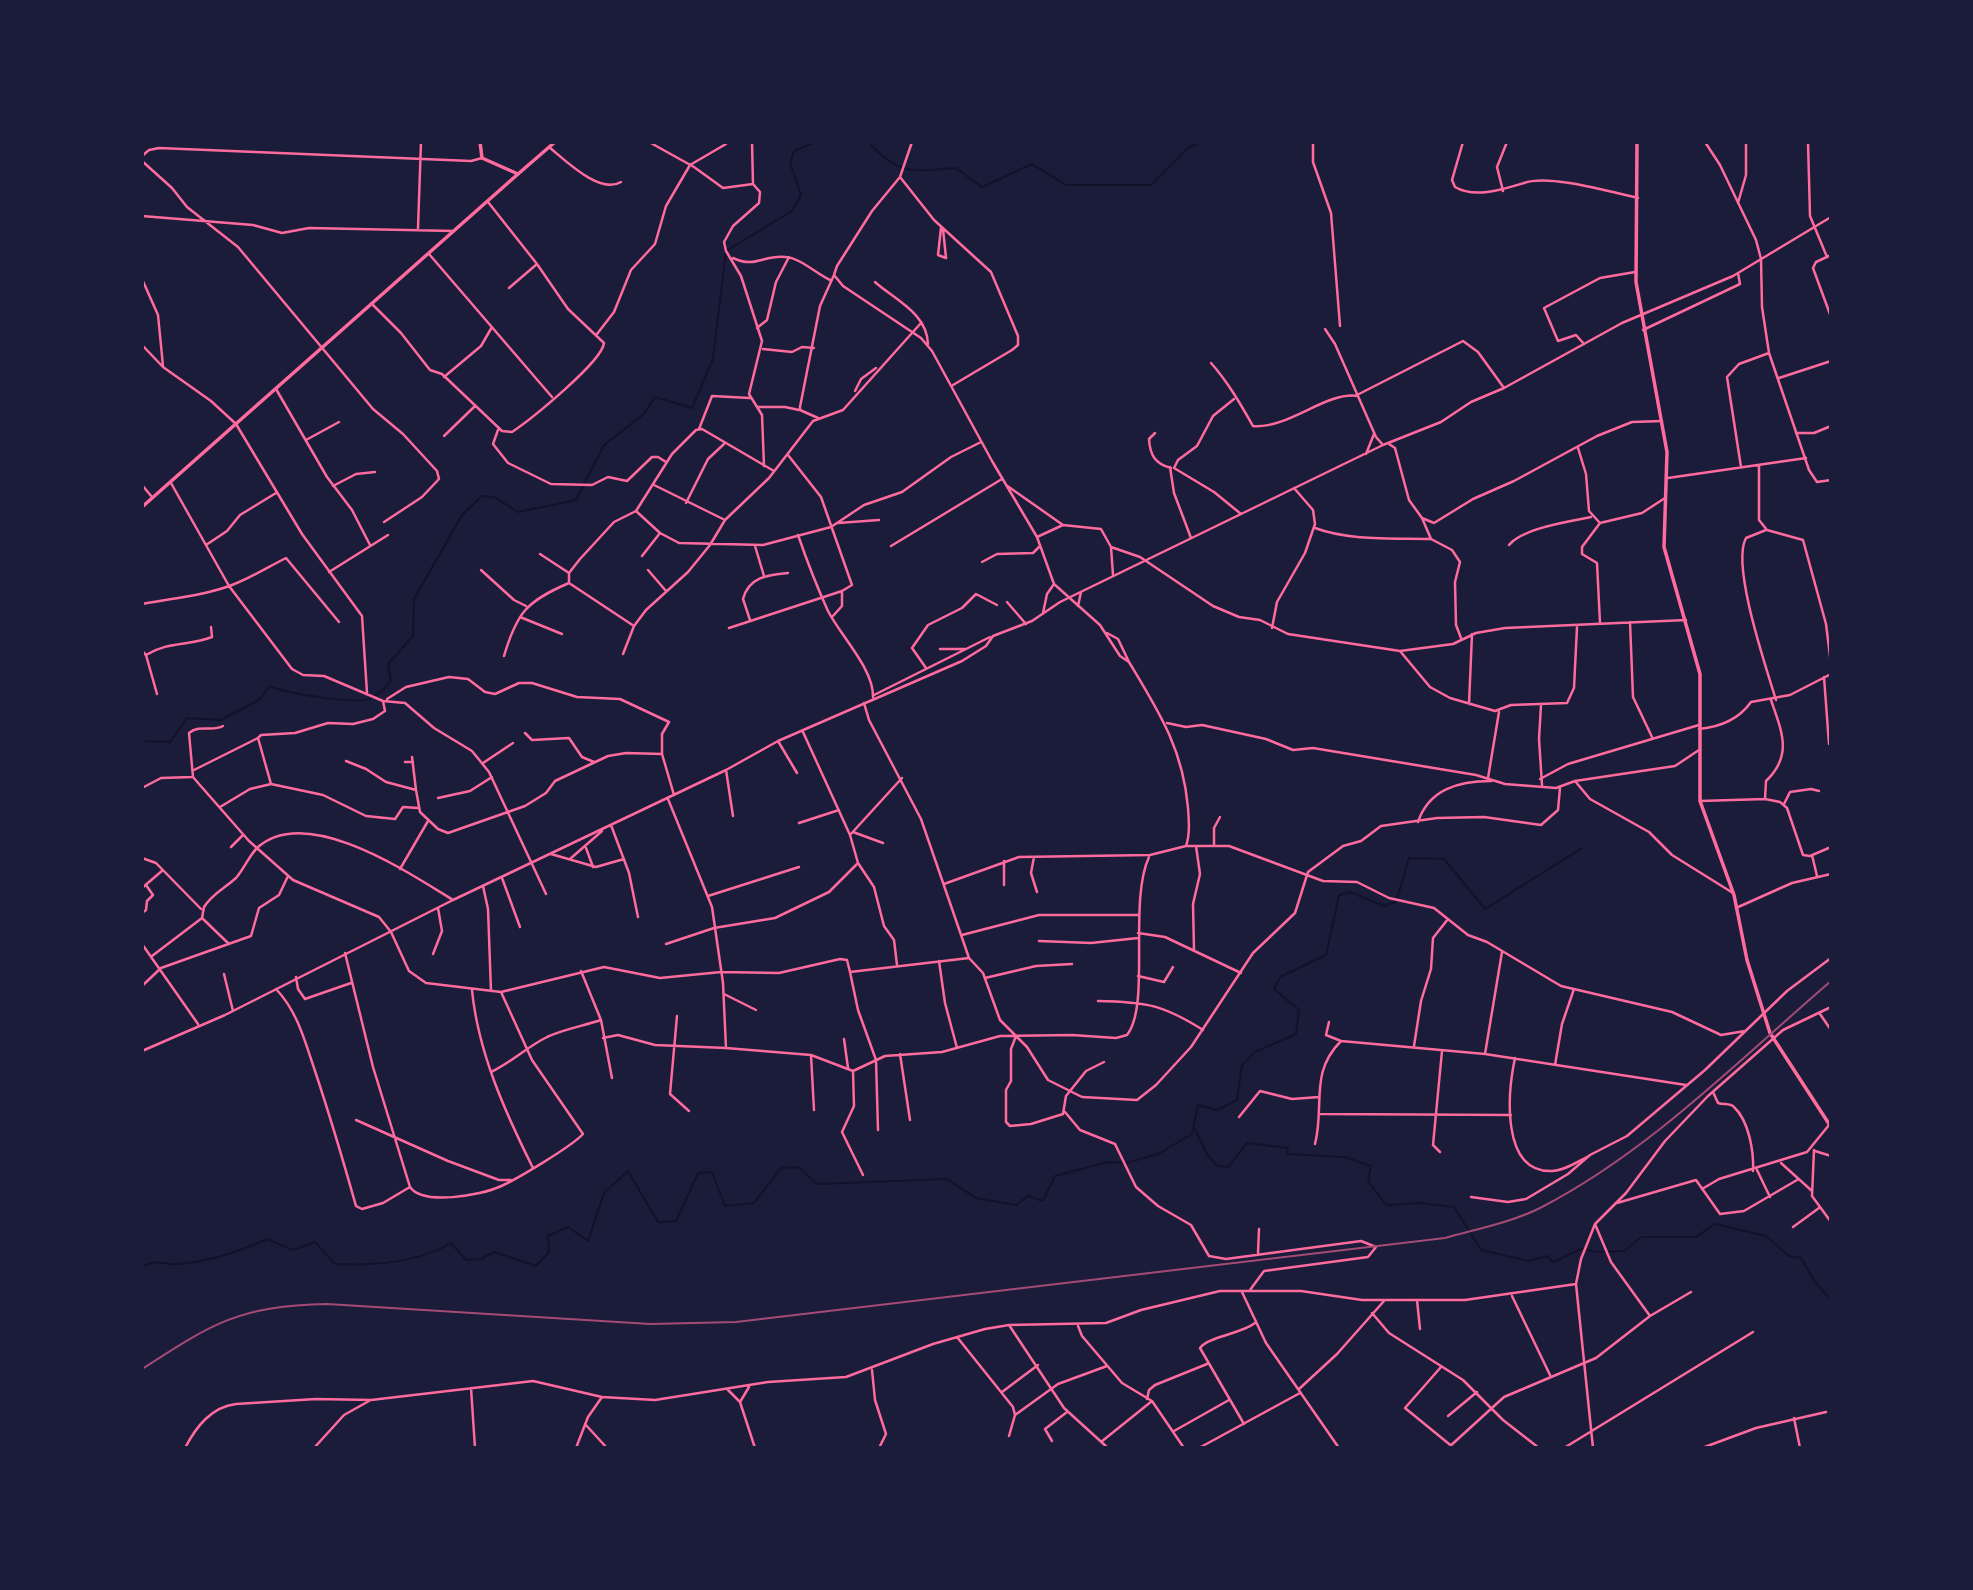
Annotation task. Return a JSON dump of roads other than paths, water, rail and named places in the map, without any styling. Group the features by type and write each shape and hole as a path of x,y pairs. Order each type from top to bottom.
{"street":[{"path":"418,228 421,142"},
{"path":"480,142 482,158"},
{"path":"545,151 546,142"},
{"path":"142,507 555,142"},
{"path":"649,142 690,164 723,188 753,184"},
{"path":"752,142 753,184 760,192 759,203 727,234 724,242 728,256 741,276 762,349 750,382 750,398 758,407 762,418 764,466"},
{"path":"800,410 820,306 830,280 872,211 900,177 914,142"},
{"path":"1312,142 1316,170 1331,213 1340,326"},
{"path":"1463,142 1452,177 1455,187 1464,191 1503,191 1525,182 1553,182 1637,198"},
{"path":"1503,191 1497,167 1507,142"},
{"path":"1637,142 1636,272 1640,317 1663,421 1667,478 1664,547 1700,674 1700,801 1733,893 1746,960 1772,1038 1830,1126 1813,1150 1781,1163 1719,1180 1702,1189"},
{"path":"1705,142 1720,165 1755,237 1762,259 1762,307 1769,353 1796,433 1817,482 1831,480"},
{"path":"1738,203 1746,174 1746,142"},
{"path":"1808,142 1810,216 1813,228 1830,256 1816,262 1813,268 1831,317"},
{"path":"597,334 614,312 631,270 655,244 666,206 690,164 726,144"},
{"path":"550,147 597,181 612,186 621,182"},
{"path":"384,522 432,489 439,475 403,434 373,410 238,247 187,207 142,159 149,150 159,148 471,161 482,158 518,174"},
{"path":"900,177 942,228 991,272 1018,339 1012,350 953,386"},
{"path":"373,304 401,333 430,370 444,376 506,433 512,432 578,376 602,349 604,343 568,309 537,264 487,201"},
{"path":"142,216 261,226 282,233 304,228 418,228 455,231"},
{"path":"142,1051 233,1011 453,900 668,799 778,741 864,703 926,668 993,636 1026,624 1113,575 1385,444 1441,422 1471,402 1504,388 1584,344 1738,273 1831,217"},
{"path":"942,228 946,258 938,254 942,228"},
{"path":"429,254 552,397"},
{"path":"728,256 752,264 766,259 789,257 830,280"},
{"path":"758,328 767,320 776,282 789,257"},
{"path":"509,288 537,264"},
{"path":"1584,344 1576,335 1558,341 1544,308 1600,278 1636,272"},
{"path":"1643,330 1740,284 1738,273"},
{"path":"834,275 843,286 928,344"},
{"path":"142,279 158,315 163,367"},
{"path":"875,282 912,311 922,323 928,344 1041,544 1054,584 1107,633 1118,639 1166,723 1178,750 1184,779 1189,828 1186,846"},
{"path":"623,654 634,626 646,610 688,572 710,545 724,520 774,471 818,418 843,410 879,367 922,323"},
{"path":"444,376 481,346 492,326"},
{"path":"1325,329 1374,432 1385,444 1395,448 1409,500 1422,518 1431,539"},
{"path":"1211,363 1234,399 1244,407 1251,425 1255,426 1288,419 1343,396 1358,395 1465,341 1478,352 1504,388"},
{"path":"142,345 163,367 211,401 236,424 276,493 363,618 369,695"},
{"path":"762,349 792,352 802,347 814,348"},
{"path":"1741,467 1727,377 1738,364 1769,353"},
{"path":"1779,378 1831,361"},
{"path":"276,389 333,486 355,514 370,545"},
{"path":"569,583 569,573 608,527 636,511 666,462 699,429 712,396 750,398"},
{"path":"1192,539 1174,493 1172,468 1197,446 1213,416 1234,399"},
{"path":"444,436 475,406"},
{"path":"758,407 785,407 818,418"},
{"path":"1422,518 1437,523 1473,499 1632,422 1663,421"},
{"path":"306,440 338,422"},
{"path":"1796,433 1814,433 1831,426"},
{"path":"499,429 493,443 503,458 513,467 551,484 592,485 608,477 627,481 652,457 659,457 666,462"},
{"path":"699,429 774,471"},
{"path":"1366,454 1374,432"},
{"path":"1155,433 1149,439 1152,455 1157,463 1172,468 1214,492 1241,514"},
{"path":"636,511 660,533 679,543 755,546 831,527 863,505 902,492 951,457 981,442"},
{"path":"687,503 708,459 724,443"},
{"path":"1578,448 1586,474 1591,517"},
{"path":"729,628 842,591 850,587 852,582 818,491 788,455"},
{"path":"1667,478 1806,458"},
{"path":"1759,466 1758,518 1766,530"},
{"path":"333,486 356,474 376,471"},
{"path":"891,547 1002,479"},
{"path":"171,484 229,586 292,669 303,675 324,676 353,691 384,701 408,705 434,728 459,741 483,763 492,776 546,894"},
{"path":"142,485 152,497"},
{"path":"654,485 724,520"},
{"path":"1006,485 1063,525 1101,529 1111,547 1113,575"},
{"path":"1272,628 1277,602 1305,553 1315,528 1313,510 1294,488"},
{"path":"206,545 226,531 240,515 276,493"},
{"path":"1600,625 1597,565 1581,552 1600,523 1642,513 1665,498"},
{"path":"1508,545 1517,536 1528,531 1591,517 1600,523"},
{"path":"838,523 879,520"},
{"path":"1037,537 1063,525"},
{"path":"1315,528 1328,533 1380,538 1431,539 1452,550 1460,562 1455,582 1456,625 1461,638"},
{"path":"1765,799 1766,781 1779,768 1783,740 1747,604 1742,554 1746,538 1766,530 1803,540 1826,624 1831,664"},
{"path":"642,556 660,533"},
{"path":"329,572 388,535"},
{"path":"798,535 832,617 856,650 872,684 871,698"},
{"path":"982,562 998,554 1033,553 1041,544"},
{"path":"755,546 764,576"},
{"path":"1111,547 1145,560 1213,606 1238,617 1257,619 1272,628 1340,643 1400,651 1452,645 1472,634 1505,628 1577,627 1686,620"},
{"path":"540,554 569,573"},
{"path":"142,604 182,596 192,597 229,586 286,558 340,622"},
{"path":"481,570 514,600 526,606"},
{"path":"648,570 667,591"},
{"path":"750,620 743,596 753,582 764,576 788,573"},
{"path":"504,656 519,616 526,606 569,583"},
{"path":"569,583 634,626"},
{"path":"1043,613 1047,594 1054,584"},
{"path":"832,617 842,606 842,591"},
{"path":"1078,607 1081,592"},
{"path":"926,668 912,648 928,625 962,608 975,594 997,605"},
{"path":"1007,602 1026,624"},
{"path":"519,616 562,634"},
{"path":"1630,622 1633,697 1653,738"},
{"path":"146,655 167,645 192,643 212,637 211,627"},
{"path":"1400,651 1435,691 1469,704 1499,711 1511,705 1570,701 1576,669 1577,627"},
{"path":"1107,633 1120,656 1129,662"},
{"path":"1469,704 1472,634"},
{"path":"871,698 962,661 986,646 993,636"},
{"path":"940,649 966,649"},
{"path":"142,651 146,655 156,694"},
{"path":"1540,779 1568,764 1653,738 1700,727 1716,727 1740,716 1751,702 1773,700 1831,674"},
{"path":"1824,676 1829,744"},
{"path":"384,701 406,687 449,677 468,679 490,694 501,693 519,683 532,683 578,697 613,698 666,719 669,724 662,734 662,754 674,795"},
{"path":"194,771 263,734 295,733 328,723 368,721 385,711 384,701"},
{"path":"864,703 869,720 902,778 921,819 969,958 985,978 997,1015 1045,1076 1069,1093 1094,1099 1137,1100 1156,1085 1203,1030 1253,953 1295,913 1306,874 1343,846 1362,841 1377,828 1467,816 1541,825 1558,810 1560,788"},
{"path":"1541,705 1542,786"},
{"path":"1488,778 1499,711"},
{"path":"1166,723 1186,727 1202,724 1266,739 1293,750 1313,748 1494,781"},
{"path":"223,726 218,729 201,727 189,733 194,777 243,835 288,876 373,913 391,932 406,966 417,979 430,984 501,992 581,971 610,967 660,978 721,972 779,973 844,959 876,1060 878,1130"},
{"path":"803,732 851,834 859,863 876,891 884,926 894,940 897,965"},
{"path":"525,733 532,740 569,738 582,757 594,762"},
{"path":"258,738 271,785"},
{"path":"778,741 797,773"},
{"path":"483,763 513,743"},
{"path":"1418,822 1423,807 1451,785 1494,781 1560,788 1574,781 1675,766 1699,750"},
{"path":"412,757 418,808 428,821 448,833 531,804 555,781 594,762 620,753 662,754"},
{"path":"346,761 366,769 388,783 416,790"},
{"path":"405,762 413,762"},
{"path":"726,770 733,817"},
{"path":"438,798 470,792 492,776"},
{"path":"142,788 161,778 194,777"},
{"path":"851,834 902,778"},
{"path":"1574,781 1590,799 1649,832 1668,853 1733,893"},
{"path":"220,807 250,789 271,785 323,795 361,815 376,818 395,819 403,807 418,808"},
{"path":"1819,791 1811,789 1790,792 1784,804 1802,853 1812,855 1831,847"},
{"path":"668,799 708,896 724,994 726,1048"},
{"path":"1700,801 1765,799 1784,804"},
{"path":"799,823 839,810"},
{"path":"1214,845 1214,828 1220,817"},
{"path":"400,869 428,821"},
{"path":"611,825 624,859 638,917"},
{"path":"570,859 586,848 603,829"},
{"path":"851,834 883,843"},
{"path":"231,848 243,835"},
{"path":"229,944 202,918 202,911 206,903 237,877 257,848 276,838 323,835 351,843 453,900"},
{"path":"944,884 1004,861 1034,857 1150,855 1196,845 1237,847 1325,881 1341,879 1357,882 1389,898 1434,908 1468,935 1554,983 1672,1012 1721,1035 1745,1031"},
{"path":"1194,950 1193,904 1200,874 1196,845"},
{"path":"586,848 593,867"},
{"path":"551,854 593,867 624,859"},
{"path":"853,1071 876,1060 900,1054 957,1048 971,1042 1015,1036 1121,1038 1133,1026 1138,976 1138,915 1142,878 1150,855"},
{"path":"1812,855 1817,876"},
{"path":"1034,857 1031,873 1037,892"},
{"path":"142,858 151,859 202,911"},
{"path":"1004,861 1004,885"},
{"path":"666,944 714,928 739,926 782,915 829,892 859,863"},
{"path":"708,896 799,867"},
{"path":"142,913 153,895 144,887 163,870"},
{"path":"1736,908 1817,876 1831,874"},
{"path":"142,986 161,968 251,936 259,908 279,895 288,876"},
{"path":"502,878 520,927"},
{"path":"483,886 488,909 491,992"},
{"path":"433,954 442,931 438,908"},
{"path":"962,935 1039,915 1138,915"},
{"path":"152,956 202,918"},
{"path":"1414,1046 1421,1001 1431,969 1433,938 1448,919"},
{"path":"1138,933 1158,935 1241,973"},
{"path":"1039,941 1091,943 1138,938"},
{"path":"142,944 199,1025"},
{"path":"1485,1054 1502,952"},
{"path":"345,953 373,1066 410,1187 423,1195 451,1197 489,1191 533,1168 583,1134 526,1049 501,992"},
{"path":"850,972 969,958"},
{"path":"1515,1058 1511,1115 1518,1155 1537,1168 1554,1171 1633,1131 1801,979 1831,958"},
{"path":"939,961 945,1003 957,1048"},
{"path":"985,978 1036,966 1072,964"},
{"path":"1138,976 1164,982 1173,967"},
{"path":"581,971 601,1020 612,1078"},
{"path":"224,974 233,1011"},
{"path":"296,977 298,989 305,999 351,983"},
{"path":"275,988 289,1005 302,1031 328,1104 356,1206 362,1209 383,1203 410,1187"},
{"path":"471,989 475,1021 491,1072 533,1168"},
{"path":"1555,1065 1562,1024 1574,989"},
{"path":"724,994 756,1010"},
{"path":"1098,1001 1136,1001 1167,1010 1203,1030"},
{"path":"1593,1448 1576,1284 1581,1259 1595,1224 1617,1203 1651,1156 1713,1092 1772,1038 1788,1027 1831,1007"},
{"path":"1820,1014 1831,1030"},
{"path":"677,1016 670,1094 689,1111"},
{"path":"491,1072 514,1061 526,1049 549,1035 601,1020"},
{"path":"1329,1022 1326,1035 1341,1041 1485,1054 1686,1085"},
{"path":"603,1038 622,1036 673,1047 811,1055 853,1071"},
{"path":"1015,1036 1011,1049 1011,1081 1006,1090 1006,1124 1023,1126 1065,1112"},
{"path":"844,1039 848,1068"},
{"path":"1315,1144 1320,1114 1319,1076 1341,1041"},
{"path":"1440,1152 1433,1145 1438,1115 1442,1050"},
{"path":"900,1054 910,1119"},
{"path":"811,1055 814,1110"},
{"path":"1104,1062 1086,1071 1065,1099 1065,1112 1076,1127 1110,1140 1124,1156 1141,1193 1191,1225 1209,1256 1226,1259 1366,1241 1376,1247 1368,1257 1264,1271 1250,1290"},
{"path":"853,1071 854,1106 842,1132 863,1175"},
{"path":"1239,1117 1261,1091 1292,1099 1319,1097"},
{"path":"1713,1092 1718,1103 1733,1106 1745,1128 1755,1170 1770,1197"},
{"path":"1320,1114 1511,1115"},
{"path":"356,1120 397,1140 499,1180 513,1180"},
{"path":"1813,1150 1831,1156"},
{"path":"1813,1150 1812,1191 1819,1208 1831,1222"},
{"path":"1471,1197 1508,1202 1526,1199 1568,1174 1590,1155"},
{"path":"1781,1163 1812,1191"},
{"path":"1617,1203 1697,1181 1720,1214 1744,1211 1797,1180"},
{"path":"1793,1227 1819,1208"},
{"path":"1595,1224 1611,1262 1650,1316"},
{"path":"1258,1253 1259,1229"},
{"path":"185,1448 198,1426 231,1404 371,1399 533,1381 602,1397 655,1400 776,1381 834,1380 872,1370 957,1337 1009,1325 1078,1326 1106,1323 1141,1310 1214,1292 1250,1290 1325,1293 1384,1301 1486,1299 1576,1284"},
{"path":"1242,1292 1255,1323 1339,1448"},
{"path":"1441,1367 1405,1408 1451,1447 1490,1406 1550,1375 1604,1353 1650,1316 1691,1292"},
{"path":"1511,1295 1550,1375"},
{"path":"1417,1300 1420,1329"},
{"path":"1199,1448 1299,1391 1337,1354 1384,1301"},
{"path":"1372,1313 1389,1333 1477,1392 1539,1448"},
{"path":"1244,1423 1200,1350 1201,1344 1238,1333 1255,1323"},
{"path":"1009,1325 1067,1412 1108,1448"},
{"path":"1078,1326 1082,1336 1128,1388 1150,1400 1174,1431 1183,1448"},
{"path":"1564,1448 1753,1332"},
{"path":"957,1337 1013,1407 1015,1415 1009,1436"},
{"path":"1150,1400 1149,1390 1155,1385 1207,1364"},
{"path":"1002,1392 1038,1365"},
{"path":"1015,1415 1051,1388 1107,1366"},
{"path":"872,1370 874,1400 886,1434 879,1448"},
{"path":"740,1402 750,1386"},
{"path":"471,1388 475,1448"},
{"path":"728,1390 740,1402 755,1448"},
{"path":"1448,1416 1477,1392"},
{"path":"576,1448 584,1424 602,1397"},
{"path":"314,1448 344,1415 371,1399"},
{"path":"1101,1442 1150,1400"},
{"path":"1174,1431 1229,1400"},
{"path":"1052,1441 1045,1430 1067,1412"},
{"path":"1702,1448 1742,1432 1826,1412"},
{"path":"1794,1418 1800,1448"},
{"path":"584,1424 607,1448"}],"waterway":[{"path":"142,741 170,742 187,718 221,720 259,700 270,686 343,700 364,700 380,693 391,681 388,664 413,636 414,599 462,515 482,496 494,497 518,512 576,500 604,445 644,414 655,397 692,408 713,359 726,251 792,211 801,195 790,163 794,151 816,142"},
{"path":"868,142 898,166 917,170 956,168 982,187 1032,164 1066,185 1151,185 1189,147 1204,142"},
{"path":"142,1266 158,1262 174,1264 202,1261 267,1239 293,1250 315,1242 335,1264 395,1262 424,1255 451,1243 466,1260 481,1259 494,1252 536,1266 549,1252 548,1236 568,1227 588,1241 604,1193 628,1171 658,1222 676,1221 698,1173 712,1172 725,1206 754,1203 781,1168 798,1167 817,1184 947,1179 976,1198 1016,1205 1028,1196 1043,1201 1055,1176 1107,1162 1126,1163 1158,1154 1192,1134 1198,1105 1217,1110 1237,1100 1242,1065 1255,1052 1296,1034 1299,1010 1274,989 1280,977 1326,955 1339,895 1350,892 1384,906 1396,902 1409,858 1444,859 1485,909 1582,848"},
{"path":"1195,1129 1207,1154 1217,1166 1228,1167 1247,1143 1288,1148 1287,1154 1344,1157 1371,1166 1368,1181 1386,1205 1421,1203 1454,1207 1481,1250 1529,1261 1547,1256 1553,1262 1581,1249 1598,1252 1624,1251 1642,1237 1696,1237 1715,1224 1766,1236 1789,1256 1801,1258 1815,1282 1831,1300"}],"railway":[{"path":"142,1369 188,1340 228,1320 249,1313 297,1305 327,1304 650,1324 736,1322 1445,1238 1531,1212 1620,1159 1693,1102 1831,981"}]}
